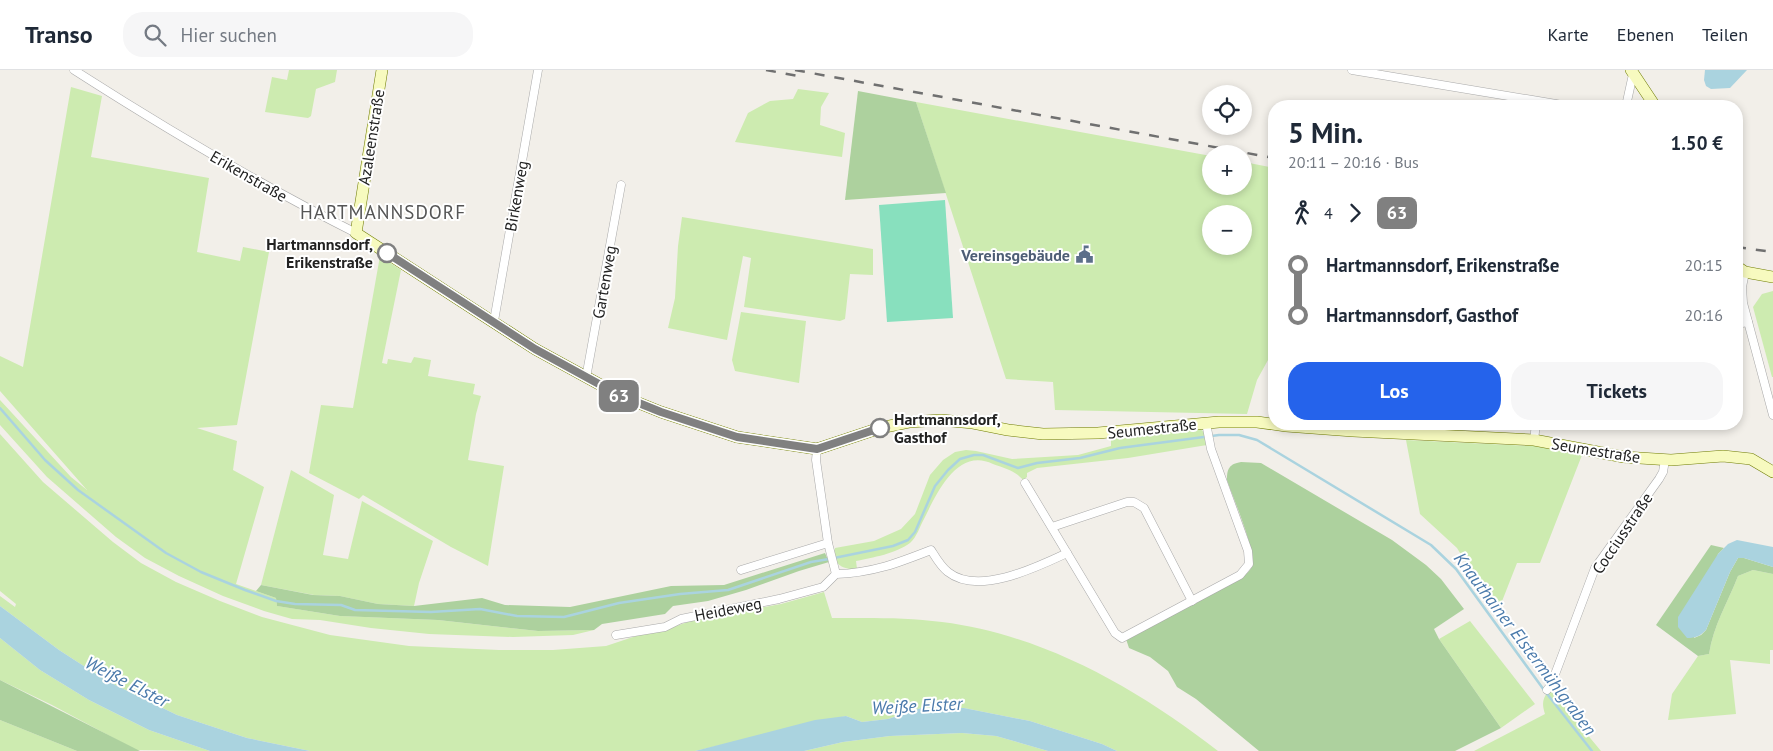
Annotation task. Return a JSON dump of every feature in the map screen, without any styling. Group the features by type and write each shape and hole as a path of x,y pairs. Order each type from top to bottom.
{"street":[{"name":"Erikenstraße","path":"74,70 135,109 281,195 356,233 535,349 619,395 661,412 737,437 817,449 880,428 909,422 941,420 973,423 1036,434 1098,434"},
{"name":"Azaleenstraße","path":"356,233 382,70"},
{"name":"Birkenweg","path":"494,321 538,70"},
{"path":"1352,70 1531,100"},
{"path":"1403,79 1405,70"},
{"path":"1628,100 1632,72"},
{"path":"1632,72 1651,100"},
{"name":"Gartenweg","path":"586,378 621,185"},
{"path":"1743,270 1773,277"},
{"path":"1743,299 1773,416"},
{"path":"1743,323 1748,322"},
{"name":"Seumestraße","path":"1098,434 1207,428 1230,421 1268,424"},
{"name":"Seumestraße","path":"1192,601 1240,576 1249,564 1248,551 1209,443 1207,428"},
{"name":"Seumestraße","path":"1384,430 1534,440 1624,457 1665,460 1723,456 1750,459 1772,470"},
{"path":"1534,440 1535,430"},
{"path":"817,449 816,460 828,543 836,574 859,574 886,567 931,550 947,571 954,576 973,582 985,581 1032,570 1067,553"},
{"name":"Cocciusstraße","path":"1547,690 1551,685 1595,568 1659,479 1665,460"},
{"path":"1025,483 1115,634 1122,638 1192,601 1144,508 1134,502 1127,502 1052,527"},
{"path":"741,570 828,543"},
{"name":"Heideweg","path":"616,635 665,627 682,618 797,594 823,586 836,574"}],"green space":[{"path":"289,70 337,70 335,82 316,89 311,116 308,118 265,112 272,77 287,80"},
{"path":"71,87 102,96 91,157 209,178 197,252 240,261 243,247 269,252 237,425 197,428 237,441 233,470 264,487 236,584 276,598 277,606 340,616 438,620 538,631 594,630 573,635 513,637 429,634 320,620 292,619 223,596 145,558 116,537 47,477 0,425 0,400 71,477 87,490 0,391 0,356 23,367"},
{"path":"798,89 829,93 821,107 820,125 845,133 842,157 735,142 748,113 770,101 793,99"},
{"path":"858,91 916,102 946,193 845,200"},
{"path":"916,102 1202,154 1202,195 1252,195 1252,164 1268,167 1268,360 1257,380 1247,414 1055,410 1053,382 1006,379"},
{"path":"945,200 953,318 887,322 879,205"},
{"path":"682,217 873,249 873,275 850,274 845,319 840,321 744,307 751,258 743,256 727,340 668,328 675,298"},
{"path":"380,256 401,270 382,363 387,364 388,359 411,363 414,357 431,360 428,376 475,384 473,394 481,396 468,460 504,466 488,566 451,547 363,495 359,499 309,473 321,405 353,408"},
{"path":"1773,291 1772,377 1753,307 1762,294"},
{"path":"741,312 806,321 799,383 735,371 732,360"},
{"path":"1198,427 1205,433 1207,445 1128,458 1037,468 1027,473 1027,477 1023,480 1013,472 993,464 980,460 969,462 959,467 950,475 935,497 916,535 905,547 877,557 856,561 857,569 843,567 834,558 835,548 874,541 901,529 915,514 930,475 943,460 955,452 976,451 1012,459 1078,455 1111,446 1111,438"},
{"path":"0,434 43,482 113,542 141,563 176,582 262,617 330,635 409,646 499,650 553,650 606,646 693,620 781,604 824,592 832,618 874,618 942,622 980,629 1017,639 1053,652 1123,686 1218,751 1117,751 1102,744 1030,721 964,708 921,708 888,719 862,722 846,716 695,751 310,751 247,738 177,715 107,681 59,650 0,606 0,596 15,607 16,604 0,591"},
{"path":"1406,440 1534,446 1582,455 1540,563 1517,563 1497,614 1457,548 1420,514"},
{"path":"1241,462 1261,463 1392,540 1426,565 1441,579 1464,609 1434,629 1501,728 1455,751 1259,751 1196,699 1177,687 1168,671 1150,657 1129,648 1126,639 1242,578 1251,568 1251,548 1227,480 1230,468 1234,464"},
{"path":"291,470 334,495 323,555 348,559 362,501 433,541 419,583 414,606 378,604 340,596 314,595 261,585"},
{"path":"1711,545 1724,548 1718,554 1694,638 1706,630 1730,572 1738,558 1773,567 1773,574 1753,570 1738,576 1717,624 1709,654 1698,656 1656,625"},
{"path":"825,553 829,562 746,590 708,601 673,606 665,614 602,624 594,630 538,631 438,620 340,616 277,606 276,598 256,591 261,585 313,595 340,596 378,604 414,606 482,598 505,605 570,607 671,586 724,585"},
{"path":"1753,570 1773,574 1773,650 1770,650 1770,664 1730,660 1736,714 1668,720 1672,694 1698,656 1709,654 1717,624 1738,576"},
{"path":"1470,621 1535,704 1501,728 1439,639"},
{"path":"0,638 40,670 89,700 149,730 210,751 136,750 52,705 0,680"},
{"path":"0,680 140,751 77,751 0,720"},
{"path":"1548,691 1551,691 1601,751 1474,751 1545,714 1543,702"},
{"path":"0,720 77,751 0,751"},
{"path":"962,733 996,736 1048,751 804,751 843,742 890,736"}],"water":[{"path":"1705,70 1747,70 1730,88 1711,89 1706,86 1704,80"},
{"path":"1737,540 1773,547 1773,567 1738,558 1730,572 1706,630 1698,636 1687,638 1678,627 1678,617 1718,554 1728,544"},
{"path":"0,606 59,650 107,681 177,715 247,738 310,751 210,751 149,730 89,700 40,670 0,638"},
{"path":"921,708 964,708 1030,721 1102,744 1117,751 1048,751 996,736 962,733 890,736 843,742 804,751 695,751 815,720 846,716 862,722 888,719"}],"waterway":[{"name":"Knauthainer Elstermühlgraben","path":"0,408 45,460 78,490 166,553 201,572 276,601 295,604 341,605 355,610 431,612 480,609 517,616 564,617 619,603 680,594 728,590 811,562 829,559"},
{"name":"Knauthainer Elstermühlgraben","path":"834,558 893,546 908,540 915,532 935,486 960,459 974,455 983,455 1018,468 1037,463 1080,458 1120,448 1219,435 1239,435 1257,440 1431,545 1456,569 1544,690 1592,751"}],"railway":[{"path":"766,70 803,77"},
{"path":"795,70 1268,157"},
{"path":"1743,248 1773,252"}],"bus line":[{"name":"63","path":"387,253 535,349 619,395 661,412 737,437 817,449 863,432 880,428"}],"place":[{"name":"Hartmannsdorf, Erikenstraße","path":"387,253"},
{"name":"Vereinsgebäude","path":"1084,255"},
{"name":"Hartmannsdorf, Gasthof","path":"880,428"}],"district":[{"name":"HARTMANNSDORF","path":"383,212"}],"water label":[{"name":"Weiße Elster","path":"127,682"},
{"name":"Weiße Elster","path":"917,706"}]}
